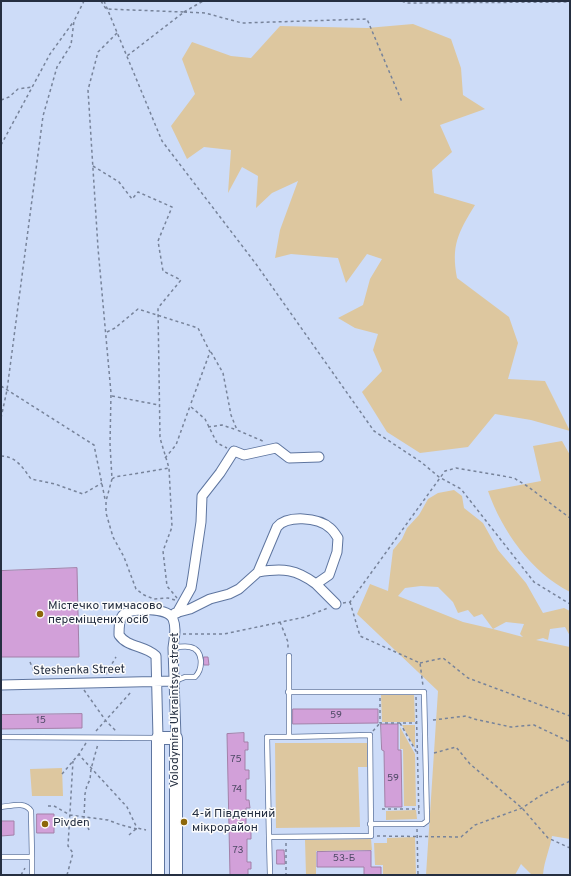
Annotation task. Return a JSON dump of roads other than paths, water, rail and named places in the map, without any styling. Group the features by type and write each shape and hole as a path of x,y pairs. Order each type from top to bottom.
{"street":[{"path":"177,610 191,588 202,522 202,496 234,451 244,455 276,448 289,458 318,457"},
{"path":"177,610 229,594 239,589 258,572 280,523 291,520 317,521 330,527 338,538 337,552 329,575 316,584"},
{"path":"258,572 277,569 302,574 316,584 336,604"},
{"name":"Volodymira Ukraintsya street","path":"158,875 158,738 156,656 150,650 134,646 123,641 119,635 119,626 122,617 125,613 132,611 177,610 174,648 176,738 176,875"},
{"name":"Steshenka Street","path":"1,685 175,681"},
{"path":"158,738 176,738"}],"lane":[{"path":"174,648 190,647 197,651 200,655 201,667 200,672 195,677 185,677 175,681"},
{"path":"288,737 289,656"},
{"path":"288,692 424,692 427,821 423,824 370,824"},
{"path":"269,837 371,836 370,735 267,737 269,837 270,875"},
{"path":"1,737 158,738"},
{"path":"1,807 24,805 29,807 31,811 32,875"},
{"path":"1,857 32,857"}],"place":[{"name":"Містечко тимчасово переміщених осіб","path":"40,614"},
{"name":"4-й Південний мікрорайон","path":"184,822"},
{"name":"Pivden","path":"45,824"}]}
